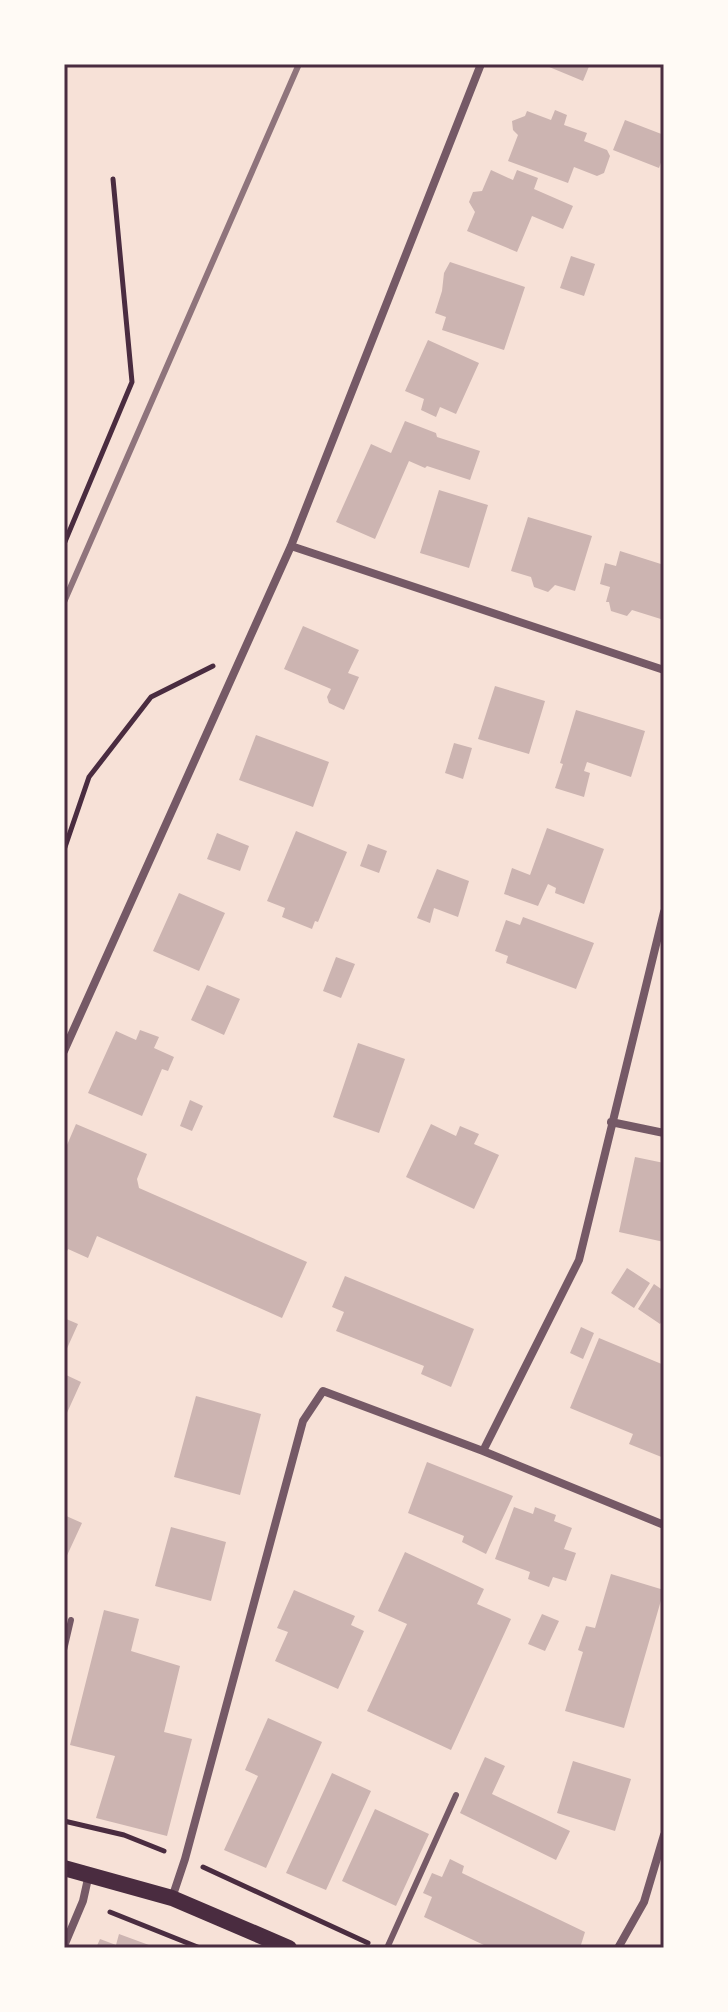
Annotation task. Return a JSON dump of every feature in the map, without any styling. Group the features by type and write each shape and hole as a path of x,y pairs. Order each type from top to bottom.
{"main road":[{"path":"64,1868 172,1898 278,1946"}],"street":[{"path":"64,1051 291,546 481,64"},
{"path":"291,546 664,670"},
{"path":"483,1451 579,1260 664,912"},
{"path":"611,1122 664,1133"},
{"path":"172,1898 303,1421 323,1391 483,1451 664,1525"},
{"path":"618,1948 644,1902 664,1835"},
{"path":"64,1946 83,1901 89,1874"}],"lane":[{"path":"64,1650 71,1620"},
{"path":"387,1948 456,1795"}],"path":[{"path":"64,544 132,382 113,179"},
{"path":"64,850 89,777 151,697 243,651"},
{"path":"64,1821 124,1835 185,1859 380,1948"},
{"path":"83,1901 200,1948"}],"building":[{"path":"542,64 590,64 583,81"},
{"path":"555,110 567,115 564,125 587,133 584,141 607,150 610,156 604,173 597,176 574,167 568,183 508,161 518,135 513,130 512,121 525,116 527,111 551,120"},
{"path":"625,120 664,135 664,154 659,168 613,150"},
{"path":"491,170 513,180 517,170 538,178 534,189 573,206 563,229 532,216 517,252 467,231 475,212 469,202 473,192 482,191"},
{"path":"571,256 595,264 584,296 560,288"},
{"path":"450,262 525,287 504,350 442,330 446,317 435,313 444,273"},
{"path":"428,340 479,363 456,414 440,407 436,417 421,410 424,399 405,391"},
{"path":"405,421 436,433 437,437 480,451 470,480 409,461 375,539 336,522 371,444 391,453"},
{"path":"439,490 488,505 469,568 420,553"},
{"path":"528,517 592,536 575,591 555,585 548,592 534,587 531,577 511,571"},
{"path":"620,551 664,565 664,620 632,610 627,616 611,611 609,602 606,602 610,587 600,584 605,563 616,566"},
{"path":"303,626 359,650 348,673 359,677 344,710 329,703 327,697 331,689 284,669"},
{"path":"495,686 545,701 529,754 478,739"},
{"path":"576,710 645,731 631,777 587,762 584,771 590,773 584,797 555,788"},
{"path":"256,735 329,762 313,807 239,780"},
{"path":"454,743 472,748 463,779 445,773"},
{"path":"547,828 604,849 584,904 555,893 556,888 548,884 538,906 504,894 512,868 530,875"},
{"path":"296,831 347,852 318,922 315,921 312,929 282,917 285,908 267,901"},
{"path":"217,833 249,846 240,871 207,859"},
{"path":"368,844 387,851 379,873 360,866"},
{"path":"437,869 469,881 458,917 434,908 430,923 417,918"},
{"path":"179,893 225,913 199,971 153,951"},
{"path":"523,917 594,943 576,989 506,963 508,956 495,951 506,920 520,925"},
{"path":"336,957 355,964 341,998 323,991"},
{"path":"207,985 240,999 224,1035 191,1020"},
{"path":"140,1030 159,1037 154,1048 174,1057 168,1071 162,1069 142,1116 88,1093 116,1031 136,1040"},
{"path":"358,1043 405,1059 379,1133 333,1117"},
{"path":"190,1100 203,1106 192,1131 180,1126"},
{"path":"76,1124 147,1154 137,1179 139,1188 307,1262 282,1318 97,1236 88,1258 68,1249 64,1258 64,1152"},
{"path":"431,1124 456,1136 460,1126 479,1134 474,1144 499,1155 474,1209 406,1177"},
{"path":"635,1157 664,1163 664,1242 619,1232"},
{"path":"627,1268 650,1283 634,1308 611,1293"},
{"path":"345,1276 474,1329 451,1387 421,1374 424,1366 336,1331 344,1312 332,1307"},
{"path":"654,1284 664,1291 664,1318 660,1324 638,1309"},
{"path":"64,1318 78,1324 64,1355"},
{"path":"581,1327 594,1333 583,1359 570,1353"},
{"path":"599,1338 664,1365 664,1458 629,1444 633,1434 570,1408"},
{"path":"64,1374 81,1382 66,1415 64,1413"},
{"path":"196,1396 261,1414 240,1495 174,1477"},
{"path":"427,1462 513,1496 486,1554 462,1542 464,1536 408,1513"},
{"path":"514,1507 533,1514 535,1507 556,1515 554,1521 572,1528 564,1549 576,1553 566,1581 553,1577 549,1587 528,1579 530,1572 495,1559"},
{"path":"64,1515 82,1523 64,1562"},
{"path":"171,1527 226,1542 211,1601 155,1586"},
{"path":"405,1552 484,1589 477,1604 511,1619 451,1750 367,1711 407,1624 378,1611"},
{"path":"611,1574 664,1590 624,1728 565,1711 583,1652 578,1650 586,1626 595,1628"},
{"path":"294,1590 355,1616 351,1625 364,1631 338,1689 275,1661 288,1632 277,1628"},
{"path":"104,1610 139,1619 131,1651 180,1666 164,1732 192,1739 167,1836 96,1818 115,1756 70,1745"},
{"path":"542,1614 559,1621 545,1651 528,1644"},
{"path":"268,1718 322,1742 266,1868 224,1850 258,1776 245,1770"},
{"path":"485,1757 505,1766 492,1794 570,1831 556,1860 460,1813"},
{"path":"573,1761 631,1779 615,1831 557,1813"},
{"path":"332,1773 371,1791 326,1890 286,1873"},
{"path":"375,1809 429,1834 396,1906 342,1881"},
{"path":"450,1859 464,1866 462,1873 585,1932 580,1948 485,1948 424,1917 432,1897 423,1893 432,1873 442,1877"},
{"path":"119,1934 157,1948 96,1948 100,1939 116,1945"}],"railway":[{"path":"64,602 299,64"}]}
